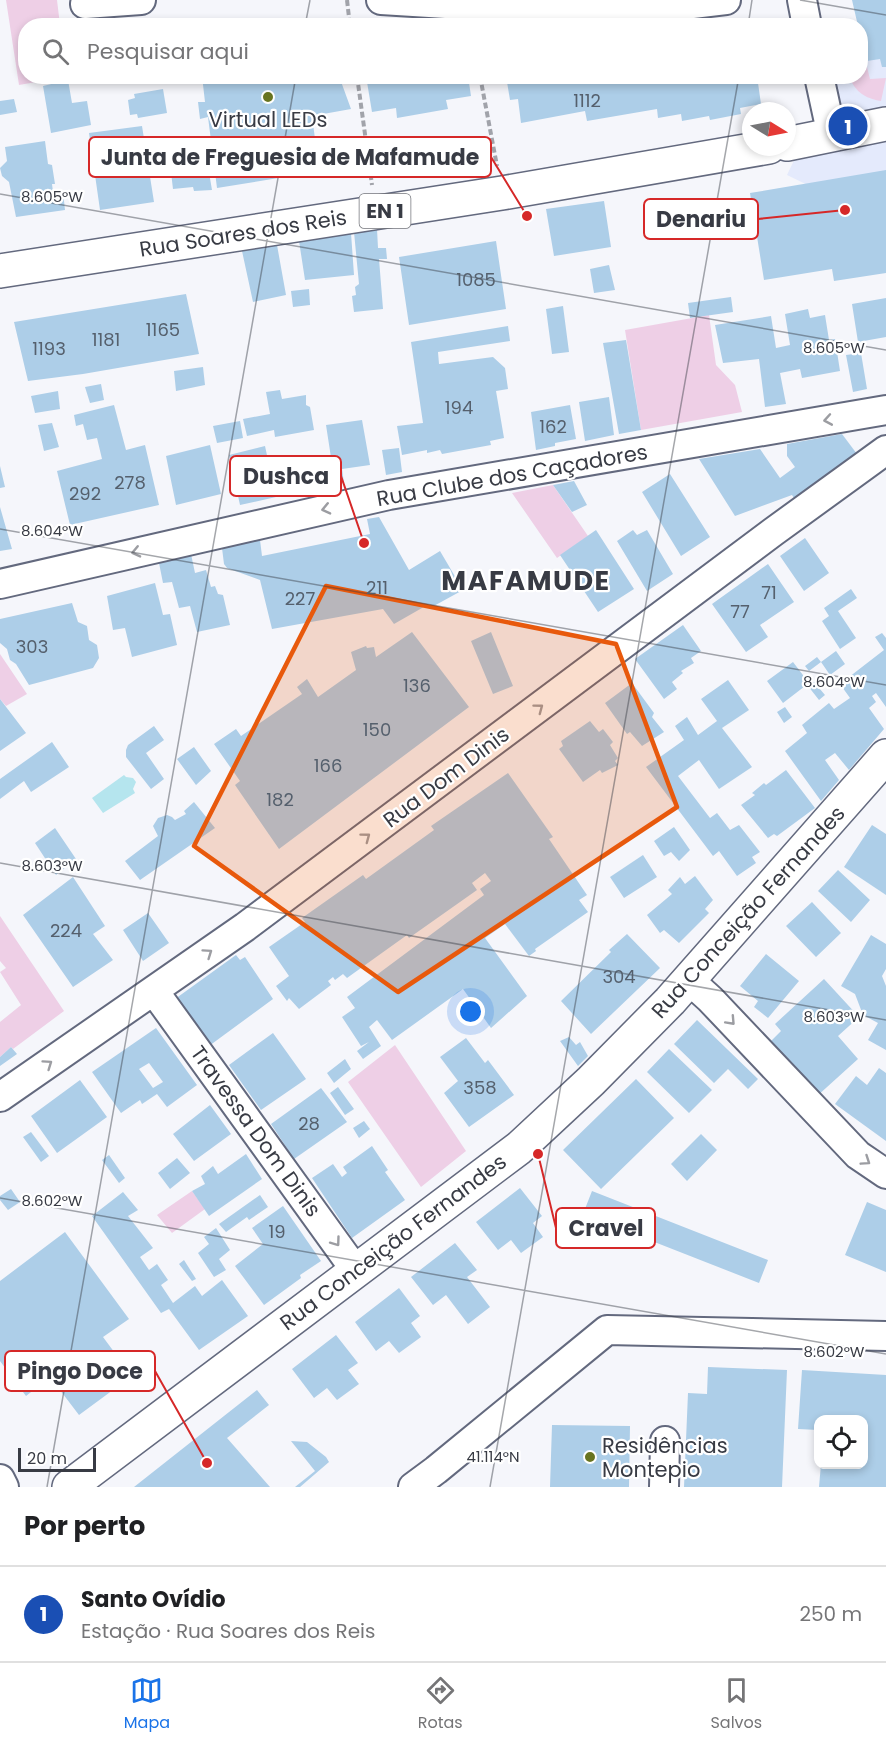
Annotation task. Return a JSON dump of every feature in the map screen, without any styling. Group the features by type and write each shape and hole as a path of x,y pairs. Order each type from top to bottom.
{"main road":[{"path":"796,142 886,124"},
{"name":"Rua Soares dos Reis","path":"0,271 502,193 742,152"},
{"name":"Rua Conceição Fernandes","path":"69,1487 519,1148 591,1081 689,980 883,766"}],"street":[{"path":"85,4 141,0"},
{"path":"381,0 617,7 726,0"},
{"path":"802,0 805,18"},
{"path":"821,84 832,136"},
{"name":"Rua Clube dos Caçadores","path":"0,584 389,495 886,410"},
{"name":"Rua Dom Dinis","path":"0,1097 255,920 886,450"},
{"path":"689,980 710,999 858,1155 886,1174"},
{"name":"Travessa Dom Dinis","path":"154,991 357,1271"},
{"path":"413,1487 607,1330 886,1335"},
{"path":"664,1487 665,1440"},
{"path":"0,1479 4,1487"}],"path":[{"path":"347,0 349,18"},
{"path":"358,84 376,213"},
{"path":"482,84 502,193"}],"highlighted area":[{"path":"326,586 616,644 677,807 398,992 194,846"}],"shaded area":[{"path":"6,0 57,0 59,18 18,18 18,78"},
{"path":"886,0 886,223 787,175 831,84 868,84 868,18"},
{"path":"868,71 870,79 886,78 881,101 861,94 853,84 868,84"},
{"path":"709,315 716,365 735,385 742,412 641,430 625,330"},
{"path":"553,485 588,536 557,558 512,493"},
{"path":"0,654 27,694 6,706 0,699"},
{"path":"0,916 64,1011 0,1057 0,1022 21,1005 0,972 6,968 0,961"},
{"path":"395,1045 466,1151 421,1187 348,1082"},
{"path":"192,1191 205,1209 172,1233 157,1215"}],"water":[{"path":"124,775 133,778 136,782 133,789 135,793 103,813 92,798"}],"building":[{"path":"852,0 886,0 886,67 882,67 880,59 868,61 868,18 856,18"},
{"path":"69,84 72,103 87,101 91,125 51,133 43,86"},
{"path":"203,84 342,84 351,109 312,116 317,154 312,155 315,172 217,188 208,117 200,119 198,102 205,102"},
{"path":"367,84 469,84 471,96 446,100 448,109 397,118 396,108 372,112"},
{"path":"507,84 758,84 761,102 742,102 741,114 710,120 709,116 682,121 681,114 658,118 657,109 587,121 585,111 521,123 518,99 510,100"},
{"path":"163,89 167,113 138,118 137,114 130,115 128,100 135,98 134,94"},
{"path":"14,99 17,112 0,115 0,101"},
{"path":"142,126 154,202 100,210 89,133"},
{"path":"185,138 186,146 204,143 212,190 194,191 193,187 173,189 167,139"},
{"path":"45,141 48,164 52,165 55,184 52,184 53,192 63,192 65,210 16,217 9,182 2,176 0,168 7,161 5,147"},
{"path":"886,170 886,273 834,281 832,269 764,280 750,193"},
{"path":"604,201 611,247 554,256 546,209"},
{"path":"377,229 378,248 386,248 387,259 379,259 383,309 354,312 352,296 356,295 355,287 359,284 354,232"},
{"path":"351,233 354,275 305,280 299,241"},
{"path":"496,241 506,309 409,325 399,257"},
{"path":"277,245 286,295 253,302 242,251"},
{"path":"609,265 615,290 594,293 590,269"},
{"path":"309,289 310,305 293,307 291,291"},
{"path":"186,294 199,354 28,381 14,322"},
{"path":"731,297 733,312 690,318 688,303"},
{"path":"886,298 886,337 858,342 852,304"},
{"path":"563,306 569,352 552,354 546,309"},
{"path":"808,309 810,318 825,315 829,340 835,339 840,371 802,378 800,369 780,373 786,404 765,407 759,359 723,363 715,325 771,316 776,348 790,345 785,314"},
{"path":"508,326 510,341 438,352 439,364 493,357 505,368 508,389 496,391 504,438 490,441 491,445 442,454 440,450 427,453 427,450 402,455 397,426 423,423 411,342"},
{"path":"626,340 641,430 619,434 603,343"},
{"path":"861,353 867,389 853,392 846,355"},
{"path":"203,367 205,385 176,391 174,371"},
{"path":"101,384 104,400 90,403 85,387"},
{"path":"280,390 282,399 306,395 306,405 310,407 314,430 275,437 274,430 247,436 243,419 270,414 266,392"},
{"path":"58,391 60,409 35,413 31,396"},
{"path":"609,397 614,435 585,441 579,402"},
{"path":"114,405 126,450 145,445 159,505 70,525 57,471 102,459 97,438 87,440 83,424 76,426 74,415"},
{"path":"570,405 576,439 536,450 531,412"},
{"path":"362,420 370,465 342,469 344,483 331,485 328,465 332,464 326,425"},
{"path":"240,421 243,438 217,443 213,426"},
{"path":"52,423 59,447 44,451 38,425"},
{"path":"842,434 857,454 794,498 792,495 735,516 699,459 760,449 780,478 795,467 787,456 787,444"},
{"path":"210,445 221,494 176,505 166,456"},
{"path":"265,446 276,497 240,505 229,455"},
{"path":"399,448 402,472 386,475 382,450"},
{"path":"0,466 5,487 0,488"},
{"path":"670,474 710,537 681,556 642,492"},
{"path":"574,481 587,505 572,512 553,485"},
{"path":"0,507 12,549 0,551"},
{"path":"379,517 409,570 440,551 463,590 432,607 429,604 394,624 383,609 272,629 260,580 227,568 224,564 222,548 260,540 262,556 370,534 367,519"},
{"path":"596,530 634,589 598,612 560,555"},
{"path":"633,530 637,535 647,530 673,574 647,591 617,541"},
{"path":"805,538 829,573 804,591 780,556"},
{"path":"191,554 195,573 206,570 211,587 215,586 218,594 223,595 230,625 197,632 190,606 179,608 172,582 163,583 159,563"},
{"path":"768,564 794,602 760,625 768,637 746,652 712,604"},
{"path":"155,583 163,615 170,614 177,645 132,657 125,628 113,630 107,596"},
{"path":"851,589 857,598 838,611 856,638 840,649 822,621 829,616 824,608"},
{"path":"72,603 78,622 87,626 89,640 97,645 99,658 93,668 29,685 16,664 10,660 7,649 0,643 0,619"},
{"path":"683,625 701,651 691,658 694,663 681,671 683,673 672,682 677,689 664,699 635,659"},
{"path":"412,632 469,707 279,849 235,785 240,781 214,744 236,729 241,736 302,694 297,687 307,679 318,697 356,670 351,652 366,646 367,648 374,647 376,657"},
{"path":"491,632 513,686 493,694 471,641"},
{"path":"882,633 886,638 886,707 876,693 872,696 876,702 869,708 884,729 849,770 835,753 825,760 839,780 821,801 785,751 807,733 802,725 829,703 834,709 850,698 840,684 884,650 875,637"},
{"path":"836,651 845,664 830,675 821,662"},
{"path":"817,657 821,662 809,671 805,666"},
{"path":"793,662 809,683 783,703 767,681"},
{"path":"728,680 749,710 722,728 752,767 719,789 699,760 678,776 710,818 717,813 730,830 739,825 760,852 752,857 756,863 737,876 719,851 713,856 646,767 684,740 675,726 687,717 698,735 717,721 701,699"},
{"path":"814,682 825,695 819,700 808,686"},
{"path":"632,683 654,713 652,717 664,732 642,746 630,732 627,734 605,703"},
{"path":"0,699 26,733 0,751"},
{"path":"785,707 792,717 784,723 777,712"},
{"path":"590,721 599,732 603,729 613,742 610,745 618,758 615,761 618,765 602,773 600,770 583,782 559,749 563,746 561,741"},
{"path":"154,726 164,740 146,753 164,779 151,789 126,757 126,750 128,745"},
{"path":"52,742 69,767 31,792 24,781 0,799 0,779"},
{"path":"194,747 211,771 196,785 177,759"},
{"path":"786,770 815,808 777,836 774,834 768,838 741,805 755,795 752,793 764,783 766,785"},
{"path":"508,773 553,837 549,839 587,895 579,900 588,912 535,949 536,951 529,956 505,924 485,938 527,996 491,1028 463,989 392,1040 377,1020 369,1027 381,1046 363,1059 357,1051 369,1042 361,1046 342,1017 355,1008 347,997 484,895 480,889 491,881 485,873 472,883 477,890 409,938 407,935 347,978 343,974 335,980 333,977 328,981 331,985 299,1009 289,998 287,1001 276,986 289,976 269,947 305,922 302,918 363,875 366,879 434,830 431,826"},
{"path":"194,802 215,828 140,880 125,861 158,836 153,826 158,818 167,815 175,820 186,814 184,811"},
{"path":"872,825 886,834 886,895 844,867"},
{"path":"674,827 690,850 679,861 671,852 664,856 654,841"},
{"path":"55,828 76,859 56,875 35,843"},
{"path":"643,855 657,877 624,898 610,877"},
{"path":"838,870 870,900 851,922 818,891"},
{"path":"695,876 713,900 705,909 709,913 679,943 664,930 660,933 647,915 672,894 668,890 680,877 685,884"},
{"path":"73,877 105,926 93,934 113,960 73,987 23,915"},
{"path":"812,902 841,933 816,957 786,926"},
{"path":"148,913 169,943 143,961 123,930"},
{"path":"627,934 660,968 591,1034 561,1001"},
{"path":"871,935 886,944 886,969 882,976 886,986 886,1050 868,1040 878,1023 863,1015 855,994 841,986"},
{"path":"766,954 799,981 768,1018 754,1007 758,1001 740,986"},
{"path":"236,955 240,960 245,957 273,999 209,1046 175,999"},
{"path":"824,979 859,1017 838,1036 858,1059 816,1097 768,1044 781,1031 775,1024"},
{"path":"697,1020 758,1079 748,1089 728,1069 714,1083 674,1044"},
{"path":"156,1028 197,1085 167,1107 157,1094 142,1104 140,1100 121,1113 92,1072","holes":["149,1063 163,1082 153,1088 139,1069"]},
{"path":"273,1033 306,1079 261,1110 229,1065"},
{"path":"569,1037 576,1045 580,1042 588,1056 578,1066 560,1041"},
{"path":"466,1038 485,1063 488,1060 514,1095 469,1127 444,1093 458,1081 440,1057"},
{"path":"11,1047 17,1054 0,1066 0,1057"},
{"path":"669,1049 712,1090 689,1113 647,1072"},
{"path":"345,1059 351,1069 334,1083 327,1073"},
{"path":"879,1068 886,1073 886,1141 835,1104 856,1076 867,1085"},
{"path":"636,1079 674,1118 601,1189 563,1150"},
{"path":"80,1080 107,1117 57,1153 31,1116"},
{"path":"338,1087 354,1109 345,1115 330,1093"},
{"path":"321,1088 347,1122 294,1159 271,1124"},
{"path":"210,1105 231,1134 194,1161 173,1134"},
{"path":"364,1121 370,1129 359,1138 353,1128"},
{"path":"31,1132 49,1156 41,1162 23,1137"},
{"path":"701,1134 717,1150 687,1181 671,1164"},
{"path":"372,1146 388,1170 385,1172 405,1200 352,1238 312,1178 333,1164 342,1177 347,1173 343,1167"},
{"path":"246,1154 262,1179 209,1216 192,1191 205,1184 201,1176 213,1166 218,1174"},
{"path":"109,1155 125,1178 119,1183 102,1160"},
{"path":"177,1158 190,1173 170,1189 158,1173"},
{"path":"520,1188 542,1216 533,1223 543,1237 521,1253 511,1240 498,1250 476,1222"},
{"path":"11,1189 20,1202 8,1210 0,1200 0,1196"},
{"path":"592,1191 768,1260 759,1283 583,1214"},
{"path":"123,1192 138,1210 128,1216 153,1248 140,1257 149,1270 157,1264 168,1280 161,1285 173,1303 195,1286 202,1296 222,1280 248,1316 199,1350 169,1309 161,1313 92,1216"},
{"path":"260,1195 268,1207 249,1220 247,1217 226,1232 219,1224"},
{"path":"867,1202 886,1210 886,1272 845,1255"},
{"path":"283,1206 321,1261 264,1305 235,1266 263,1244 252,1228"},
{"path":"216,1228 230,1250 219,1259 226,1270 214,1277 198,1253 209,1244 204,1237"},
{"path":"65,1232 129,1319 103,1337 132,1376 79,1415 50,1377 26,1396 0,1361 0,1281"},
{"path":"455,1243 477,1270 467,1277 490,1307 468,1324 446,1295 433,1305 411,1277"},
{"path":"184,1260 196,1279 192,1281 179,1264"},
{"path":"399,1288 420,1316 411,1323 421,1337 399,1353 389,1341 376,1351 355,1322"},
{"path":"336,1335 358,1363 348,1370 359,1384 337,1400 327,1388 314,1398 292,1369"},
{"path":"708,1367 787,1370 782,1487 684,1487 688,1393 707,1394"},
{"path":"802,1370 886,1375 886,1487 819,1487 821,1469 868,1469 868,1415 814,1415 814,1430 798,1429"},
{"path":"257,1390 269,1405 227,1438 270,1487 134,1487"},
{"name":"Residências Montepio","path":"552,1425 630,1426 629,1487 550,1487"},
{"path":"291,1441 307,1442 329,1462 300,1487 295,1487 315,1471"}],"place":[{"name":"Virtual LEDs","path":"268,97"},
{"name":"Santo Ovídio","path":"848,126"},
{"name":"Denariu","path":"845,210"},
{"name":"Junta de Freguesia de Mafamude","path":"527,216"},
{"name":"Dushca","path":"364,543"},
{"name":"Cravel","path":"538,1154"},
{"name":"Residências Montepio","path":"590,1457"},
{"name":"Pingo Doce","path":"207,1463"}],"district":[{"name":"MAFAMUDE","path":"526,580"}]}
